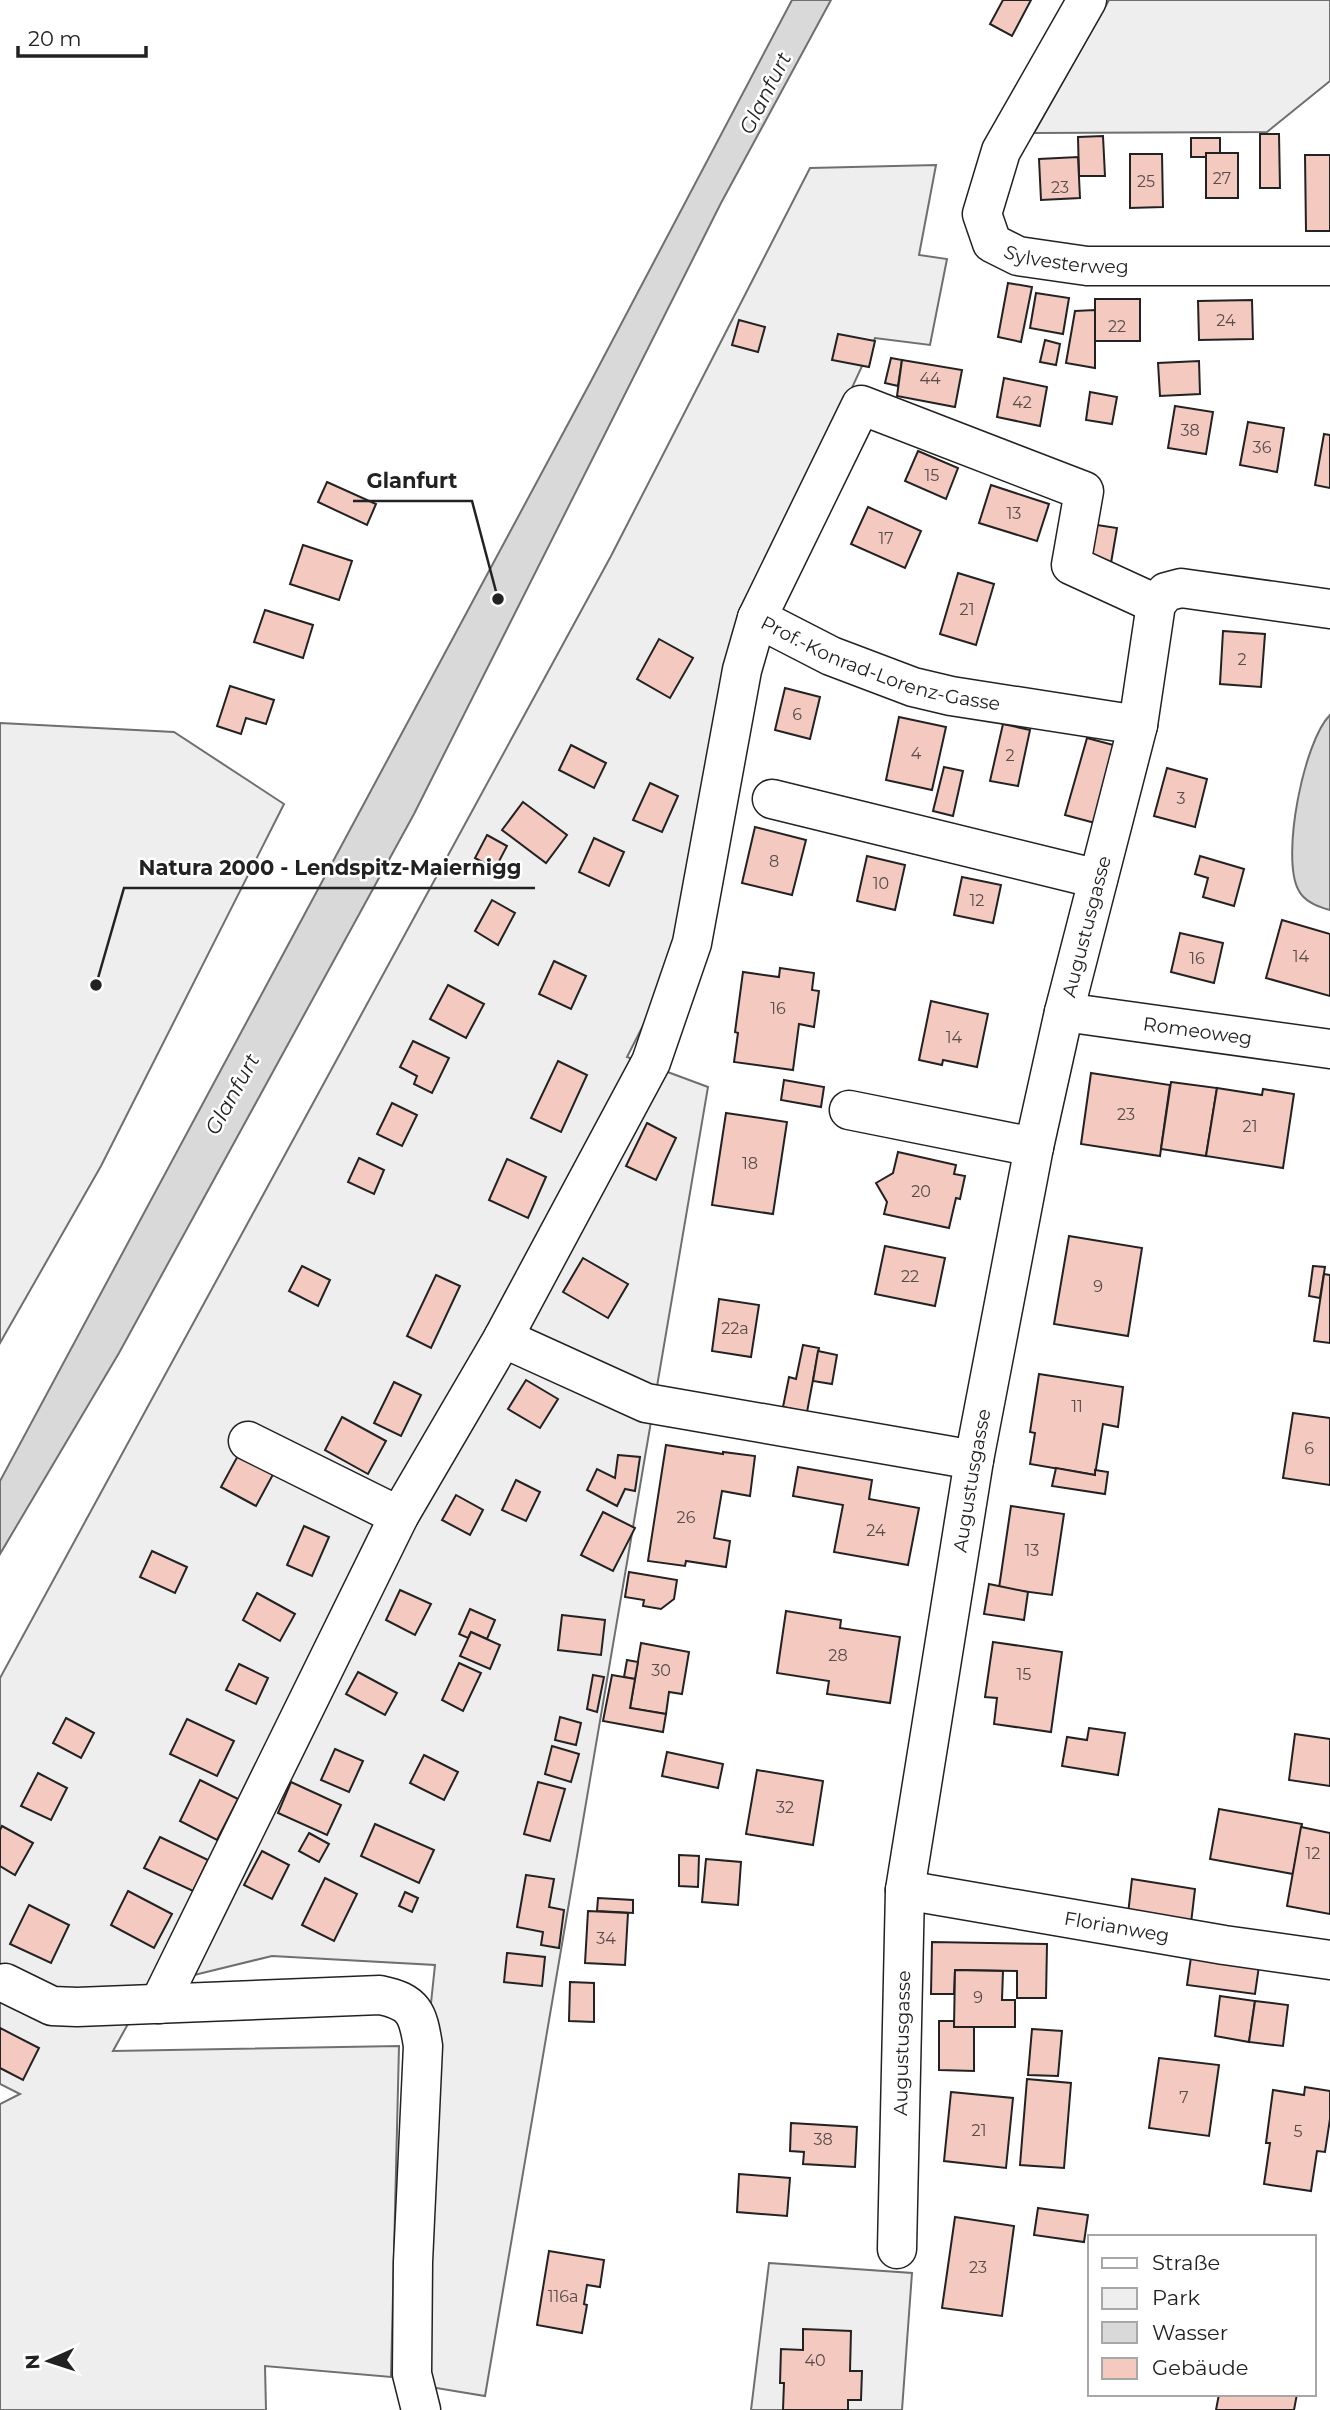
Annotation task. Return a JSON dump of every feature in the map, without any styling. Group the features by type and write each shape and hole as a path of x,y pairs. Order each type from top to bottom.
{"street":[{"name":"Sylvesterweg","path":"1087,0 1001,151 982,214 992,243 1018,256 1087,266 1330,266"},
{"name":"Prof.-Konrad-Lorenz-Gasse","path":"1138,724 951,696 913,687 831,656 757,618 861,405 1084,491 1071,565 1156,604"},
{"path":"1138,724 1156,604 1166,592 1181,588 1330,609"},
{"path":"159,2004 399,1517 503,1338 651,1062 692,943 742,670 757,618"},
{"name":"Augustusgasse","path":"897,2249 905,1890 974,1460 1034,1147 1064,1012 1138,724"},
{"path":"772,799 1098,879"},
{"name":"Romeoweg","path":"1064,1012 1330,1049"},
{"path":"849,1110 1034,1147"},
{"path":"503,1338 646,1404 974,1460"},
{"path":"248,1441 399,1517"},
{"name":"Florianweg","path":"905,1890 1224,1945 1330,1960"},
{"path":"5,1983 52,2006 380,1995 397,1998 409,2005 419,2021 423,2046 413,2262 412,2374 421,2410"}],"green space":[{"path":"1109,0 1330,0 1330,81 1267,132 1034,133"},
{"path":"936,165 919,255 947,259 930,345 875,338 741,627 682,949 627,1057 708,1087 485,2396 424,2386 439,2070 431,2003 435,1965 272,1956 149,1986 113,2051 399,2046 391,2377 265,2366 266,2410 0,2410 0,2104 20,2094 0,2084 0,1678 611,556 810,168"},
{"path":"0,723 174,732 284,804 101,1166 0,1343"},
{"path":"769,2263 912,2273 902,2410 751,2410"}],"water":[{"name":"Glanfurt","path":"792,0 831,0 721,203 414,814 119,1353 0,1554 0,1481 590,383"},
{"path":"1330,715 1330,910 1312,904 1299,891 1292,854 1304,773 1320,728"}],"building":[{"path":"1003,0 1031,0 1012,36 990,24"},
{"path":"1260,134 1279,134 1280,188 1260,188"},
{"path":"1103,136 1105,176 1079,176 1078,137"},
{"path":"1191,138 1220,138 1220,153 1191,157"},
{"path":"1206,153 1238,153 1238,198 1206,198"},
{"path":"1130,154 1162,154 1163,207 1130,208"},
{"path":"1305,155 1330,155 1330,231 1306,231"},
{"path":"1078,157 1080,198 1041,200 1039,159"},
{"path":"1008,283 1032,287 1021,342 998,337"},
{"path":"1036,293 1069,298 1063,334 1030,328"},
{"path":"1095,299 1140,299 1140,341 1095,341"},
{"path":"1252,300 1253,339 1199,340 1198,301"},
{"path":"1095,310 1095,368 1066,363 1075,311"},
{"path":"739,320 765,327 758,352 732,345"},
{"path":"838,334 875,341 869,367 832,360"},
{"path":"1045,340 1060,344 1056,365 1040,362"},
{"path":"891,358 902,360 898,386 885,383"},
{"path":"902,360 962,370 955,407 897,396"},
{"path":"1199,361 1200,394 1160,396 1158,363"},
{"path":"1004,378 1047,387 1040,426 997,417"},
{"path":"1090,392 1117,397 1112,424 1086,420"},
{"path":"1175,406 1213,412 1206,454 1168,448"},
{"path":"1248,422 1284,428 1277,472 1240,465"},
{"path":"1324,434 1330,435 1330,488 1315,485"},
{"path":"918,451 958,468 946,499 905,481"},
{"path":"327,482 376,504 367,525 318,502"},
{"path":"991,485 1049,504 1037,541 979,523"},
{"path":"868,507 921,531 905,568 851,544"},
{"path":"1097,525 1117,528 1111,563 1091,560"},
{"path":"303,545 352,561 339,600 290,584"},
{"path":"958,573 994,584 976,645 940,634"},
{"path":"265,610 313,625 303,658 254,642"},
{"path":"1223,631 1265,634 1261,687 1220,684"},
{"path":"659,639 693,658 670,698 637,679"},
{"path":"230,686 274,700 266,724 246,718 241,734 217,726"},
{"path":"785,688 820,697 810,739 775,730"},
{"path":"899,717 946,727 932,790 886,780"},
{"path":"1003,724 1030,730 1018,786 990,781"},
{"path":"1087,738 1117,746 1095,823 1065,815"},
{"path":"571,745 606,763 594,788 559,770"},
{"path":"944,767 963,771 953,816 933,811"},
{"path":"1167,768 1207,779 1195,827 1154,816"},
{"path":"650,783 678,796 662,832 633,820"},
{"path":"523,802 567,835 546,863 502,830"},
{"path":"755,827 806,840 792,895 742,883"},
{"path":"487,835 507,846 495,869 475,858"},
{"path":"594,838 624,852 609,886 579,872"},
{"path":"867,856 905,865 895,910 857,901"},
{"path":"1200,856 1244,869 1234,906 1203,897 1208,878 1195,874"},
{"path":"962,877 1001,885 993,923 954,915"},
{"path":"492,900 515,913 498,945 475,931"},
{"path":"1282,920 1330,934 1330,996 1266,978"},
{"path":"1180,933 1223,943 1214,983 1171,972"},
{"path":"554,961 586,976 571,1009 539,994"},
{"path":"780,968 814,973 812,990 819,991 814,1027 799,1024 793,1070 734,1062 743,972 779,977"},
{"path":"448,985 484,1004 466,1038 430,1019"},
{"path":"931,1001 988,1014 977,1067 943,1060 942,1065 919,1060"},
{"path":"413,1041 449,1058 432,1093 414,1084 417,1076 400,1067"},
{"path":"558,1061 587,1075 561,1132 531,1118"},
{"path":"1091,1073 1170,1085 1160,1156 1081,1144"},
{"path":"784,1080 824,1087 821,1107 781,1100"},
{"path":"1171,1082 1217,1088 1206,1156 1161,1149"},
{"path":"1217,1088 1262,1095 1263,1089 1294,1094 1283,1168 1206,1156"},
{"path":"392,1103 417,1115 402,1146 377,1134"},
{"path":"726,1113 787,1122 773,1214 712,1205"},
{"path":"647,1123 676,1138 656,1180 626,1166"},
{"path":"898,1152 956,1165 954,1174 965,1176 960,1199 956,1198 949,1228 884,1214 887,1202 876,1183 893,1173"},
{"path":"359,1158 384,1170 374,1194 348,1182"},
{"path":"507,1159 546,1177 528,1218 489,1200"},
{"path":"1069,1236 1142,1248 1128,1336 1054,1324"},
{"path":"885,1246 945,1258 935,1306 875,1294"},
{"path":"583,1258 628,1284 608,1318 563,1292"},
{"path":"302,1266 330,1280 318,1306 289,1291"},
{"path":"1313,1266 1325,1267 1320,1298 1309,1296"},
{"path":"1324,1274 1330,1275 1330,1343 1314,1341"},
{"path":"436,1275 460,1286 431,1348 407,1336"},
{"path":"719,1299 759,1305 751,1357 712,1351"},
{"path":"803,1345 819,1348 807,1412 783,1407 789,1377 796,1379"},
{"path":"818,1351 837,1355 832,1384 813,1381"},
{"path":"1039,1374 1123,1387 1118,1427 1103,1424 1095,1475 1030,1464 1035,1433 1030,1432"},
{"path":"526,1380 558,1399 540,1428 508,1409"},
{"path":"394,1382 421,1395 401,1436 374,1423"},
{"path":"1293,1413 1330,1418 1330,1485 1283,1478"},
{"path":"342,1417 386,1441 368,1474 325,1450"},
{"path":"666,1445 755,1456 750,1496 722,1491 714,1538 730,1541 726,1567 686,1561 685,1566 648,1561"},
{"path":"241,1450 276,1469 256,1506 221,1487"},
{"path":"618,1455 640,1457 635,1491 625,1489 617,1506 587,1490 597,1469 615,1478"},
{"path":"798,1467 872,1480 869,1499 919,1508 908,1565 834,1552 843,1505 793,1496"},
{"path":"1056,1468 1095,1475 1095,1470 1108,1472 1105,1494 1052,1486"},
{"path":"516,1480 540,1492 526,1521 502,1510"},
{"path":"456,1495 483,1510 470,1535 442,1520"},
{"path":"1011,1506 1064,1514 1052,1595 999,1588"},
{"path":"603,1512 635,1528 613,1571 581,1555"},
{"path":"304,1526 329,1537 312,1576 287,1565"},
{"path":"152,1551 187,1567 175,1593 140,1577"},
{"path":"629,1572 677,1580 674,1599 661,1609 643,1606 644,1600 625,1597"},
{"path":"989,1584 1028,1592 1024,1620 984,1614"},
{"path":"400,1590 431,1604 415,1635 386,1620"},
{"path":"257,1593 295,1614 280,1641 243,1620"},
{"path":"470,1609 495,1620 487,1639 471,1632 468,1638 459,1634"},
{"path":"786,1611 841,1620 840,1628 900,1637 890,1703 827,1694 829,1681 777,1673"},
{"path":"562,1615 605,1620 601,1655 558,1650"},
{"path":"471,1632 500,1645 490,1669 460,1656"},
{"path":"993,1642 1062,1652 1051,1732 994,1724 997,1698 985,1697"},
{"path":"641,1643 689,1652 682,1694 669,1692 666,1714 630,1708"},
{"path":"627,1660 638,1662 635,1679 624,1677"},
{"path":"459,1663 481,1673 463,1711 442,1700"},
{"path":"239,1664 268,1678 256,1704 226,1690"},
{"path":"358,1672 397,1693 385,1715 346,1694"},
{"path":"593,1675 604,1677 597,1712 587,1709"},
{"path":"612,1675 635,1679 630,1708 666,1714 663,1732 603,1721"},
{"path":"560,1717 581,1723 576,1745 555,1740"},
{"path":"66,1718 94,1733 81,1758 53,1743"},
{"path":"187,1719 234,1741 217,1776 170,1754"},
{"path":"1089,1728 1125,1733 1118,1775 1062,1766 1067,1737 1087,1740"},
{"path":"1295,1734 1330,1739 1330,1786 1289,1780"},
{"path":"552,1746 579,1754 571,1782 545,1774"},
{"path":"335,1749 363,1761 349,1792 321,1780"},
{"path":"667,1752 723,1764 718,1788 662,1776"},
{"path":"424,1755 458,1772 444,1800 410,1783"},
{"path":"757,1770 823,1781 813,1845 746,1834"},
{"path":"38,1773 67,1788 51,1820 21,1806"},
{"path":"200,1780 238,1799 217,1840 180,1821"},
{"path":"291,1782 341,1805 327,1835 278,1813"},
{"path":"538,1782 565,1789 550,1841 524,1834"},
{"path":"1219,1809 1302,1824 1293,1874 1210,1859"},
{"path":"375,1824 434,1850 419,1883 361,1856"},
{"path":"2,1826 33,1843 15,1875 0,1866"},
{"path":"1301,1827 1330,1833 1330,1914 1287,1906"},
{"path":"309,1833 329,1844 319,1862 299,1851"},
{"path":"160,1837 208,1860 193,1891 144,1868"},
{"path":"262,1851 289,1865 272,1899 244,1885"},
{"path":"679,1855 699,1856 698,1887 679,1886"},
{"path":"706,1859 741,1862 738,1905 702,1902"},
{"path":"526,1875 554,1879 549,1907 564,1910 559,1948 541,1945 543,1932 517,1927"},
{"path":"325,1878 357,1894 334,1941 302,1925"},
{"path":"1132,1879 1195,1889 1191,1923 1128,1914"},
{"path":"128,1891 172,1914 154,1948 111,1925"},
{"path":"405,1892 418,1898 412,1912 399,1906"},
{"path":"598,1898 633,1900 633,1913 597,1911"},
{"path":"29,1905 69,1925 51,1963 10,1944"},
{"path":"588,1911 628,1913 625,1965 585,1963"},
{"path":"932,1942 1047,1944 1046,1998 1017,1998 1017,1971 955,1970 954,1994 931,1994"},
{"path":"507,1953 545,1957 542,1986 504,1982"},
{"path":"1191,1957 1259,1966 1255,1994 1187,1985"},
{"path":"955,1970 1003,1971 1002,2000 1015,2000 1015,2027 954,2027"},
{"path":"570,1982 594,1983 594,2022 569,2021"},
{"path":"1220,1996 1255,2001 1249,2042 1215,2036"},
{"path":"1255,2001 1288,2005 1283,2046 1249,2042"},
{"path":"939,2021 954,2021 954,2027 974,2027 974,2071 939,2070"},
{"path":"0,2028 39,2048 23,2080 0,2068"},
{"path":"1032,2029 1062,2031 1058,2076 1028,2075"},
{"path":"1159,2058 1219,2065 1209,2136 1149,2128"},
{"path":"1027,2079 1071,2083 1064,2168 1020,2165"},
{"path":"1305,2087 1330,2091 1330,2119 1325,2152 1317,2151 1311,2191 1264,2184 1273,2090 1304,2095"},
{"path":"951,2092 1013,2098 1006,2168 944,2161"},
{"path":"791,2123 857,2127 855,2167 803,2164 804,2152 790,2151"},
{"path":"739,2174 790,2178 787,2216 737,2212"},
{"path":"1038,2208 1088,2215 1084,2242 1034,2235"},
{"path":"955,2217 1014,2226 1002,2316 942,2308"},
{"path":"549,2251 604,2260 600,2287 587,2285 582,2333 537,2325"},
{"path":"803,2329 851,2331 850,2371 862,2371 861,2400 848,2400 848,2410 783,2410 784,2383 780,2383 781,2349 803,2350"},
{"path":"1219,2396 1297,2396 1294,2410 1216,2410"}],"place":[{"name":"Glanfurt","path":"498,599"},
{"name":"Natura 2000 - Lendspitz-Maiernigg","path":"96,985"}]}
